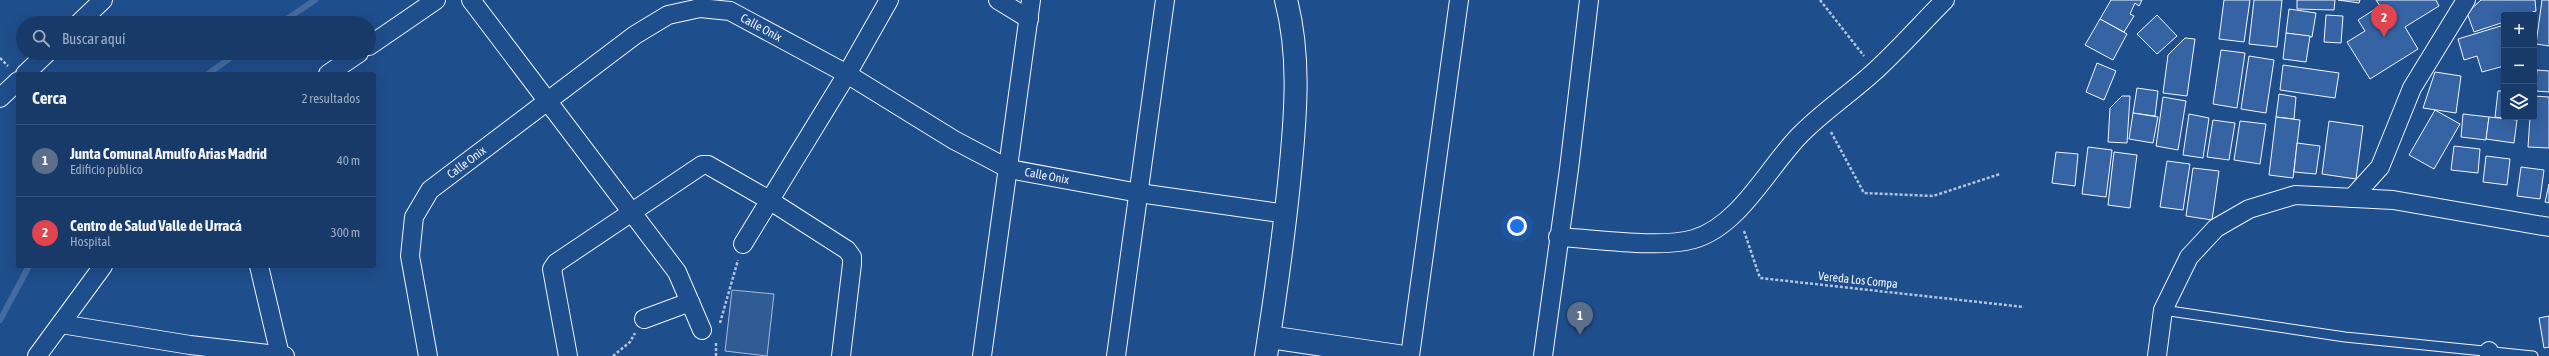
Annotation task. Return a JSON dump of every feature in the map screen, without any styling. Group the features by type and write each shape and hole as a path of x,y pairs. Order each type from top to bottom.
{"street":[{"path":"86,16 103,0"},
{"path":"376,41 436,0"},
{"path":"471,0 630,212 677,272 690,302 710,331"},
{"path":"743,244 847,74 889,0"},
{"path":"998,0 1029,19"},
{"path":"982,356 1009,170 1031,0"},
{"path":"1116,356 1165,0"},
{"path":"1286,0 1295,57 1296,103 1287,214 1268,347 1398,356"},
{"path":"1410,356 1459,0"},
{"path":"1543,356 1558,237 1569,169 1589,0"},
{"path":"1558,237 1674,244 1696,239 1715,229 1737,211 1798,137 1821,114 1875,71 1945,0"},
{"path":"2352,198 2380,166 2412,88 2466,0"},
{"name":"Calle Onix","path":"428,356 410,256 414,217 430,190 546,100 635,35 668,15 700,8 730,11 847,74 954,140 1009,170 1139,193 1287,214"},
{"path":"28,72 40,60"},
{"path":"331,72 348,60"},
{"path":"0,98 16,83"},
{"path":"568,356 552,269 556,263 702,165 708,165 769,200 847,250 852,257 841,356"},
{"path":"2157,356 2163,310 2189,257 2216,228 2249,209 2295,195 2393,200 2549,227"},
{"path":"37,356 102,268"},
{"path":"61,324 189,351 283,356 260,268"},
{"path":"644,320 690,302"}],"lane":[{"path":"2163,310 2344,337 2489,354 2533,356"}],"path":[{"path":"1820,0 1875,71"},
{"path":"1821,114 1864,193 1934,196 2000,174"},
{"name":"Vereda Los Compa","path":"1737,211 1760,278 2024,307"},
{"path":"710,331 743,244"},
{"path":"613,356 630,342 644,320"}],"shaded area":[{"path":"732,290 774,294 767,356 725,351"}],"building":[{"path":"2111,0 2142,0 2139,6 2135,3 2130,14 2134,16 2124,32 2100,19"},
{"path":"2224,0 2250,0 2244,42 2219,39"},
{"path":"2254,0 2282,0 2277,47 2249,44"},
{"path":"2297,0 2335,0 2334,10 2297,9"},
{"path":"2338,0 2360,0 2359,3"},
{"path":"2376,0 2436,0 2439,6 2405,27 2418,49 2370,79 2347,42 2365,31 2358,20 2380,6"},
{"path":"2481,0 2535,0 2536,11 2501,12 2501,23 2474,32 2467,13"},
{"path":"2542,0 2549,0 2549,46 2537,44"},
{"path":"2289,9 2316,13 2312,37 2286,33"},
{"path":"2157,15 2177,36 2157,54 2137,34"},
{"path":"2326,15 2343,16 2341,43 2324,42"},
{"path":"2100,19 2127,34 2113,60 2085,45"},
{"path":"2501,26 2501,67 2482,72 2477,56 2464,60 2458,39"},
{"path":"2286,33 2310,36 2306,62 2283,59"},
{"path":"2185,38 2195,39 2187,96 2163,93 2168,55"},
{"path":"2221,50 2245,53 2237,108 2213,104"},
{"path":"2249,56 2274,60 2266,113 2241,109"},
{"path":"2097,63 2116,71 2104,100 2086,92"},
{"path":"2283,65 2339,73 2335,98 2280,90"},
{"path":"2537,70 2549,71 2549,92 2537,91"},
{"path":"2435,72 2461,76 2456,113 2423,108"},
{"path":"2137,88 2158,91 2155,116 2133,113"},
{"path":"2498,91 2501,91 2501,118 2495,117"},
{"path":"2279,94 2296,97 2294,119 2276,117"},
{"path":"2122,96 2130,96 2127,143 2108,142 2110,108"},
{"path":"2537,96 2549,97 2549,148 2528,147 2530,120 2537,120"},
{"path":"2163,97 2186,101 2178,150 2156,146"},
{"path":"2435,110 2460,124 2434,169 2409,155"},
{"path":"2133,113 2158,117 2153,143 2129,139"},
{"path":"2189,114 2209,118 2203,158 2183,155"},
{"path":"2463,114 2489,117 2486,140 2461,137"},
{"path":"2276,117 2300,120 2293,178 2269,175"},
{"path":"2489,117 2501,118 2501,120 2517,120 2514,143 2486,139"},
{"path":"2213,120 2235,123 2229,160 2207,157"},
{"path":"2240,121 2266,124 2260,164 2234,160"},
{"path":"2329,121 2363,126 2356,179 2322,174"},
{"path":"2297,143 2320,146 2316,174 2294,172"},
{"path":"2454,146 2480,149 2478,173 2451,170"},
{"path":"2088,147 2112,150 2106,197 2082,194"},
{"path":"2056,152 2078,154 2075,186 2052,183"},
{"path":"2114,152 2137,155 2130,208 2108,205"},
{"path":"2486,156 2510,159 2507,185 2483,182"},
{"path":"2167,161 2190,164 2183,210 2160,207"},
{"path":"2521,167 2544,170 2540,199 2517,196"},
{"path":"2193,168 2219,171 2212,220 2186,216"},
{"path":"2549,184 2549,203 2545,202"},
{"path":"2549,316 2549,347 2544,348 2539,318"}],"waterway":[{"path":"291,16 315,0"},
{"path":"211,72 227,60"},
{"path":"0,320 28,268"}],"place":[{"name":"Centro de Salud Valle de Urracá","path":"2384,37"},
{"name":"Junta Comunal Arnulfo Arias Madrid","path":"1580,335"}]}
